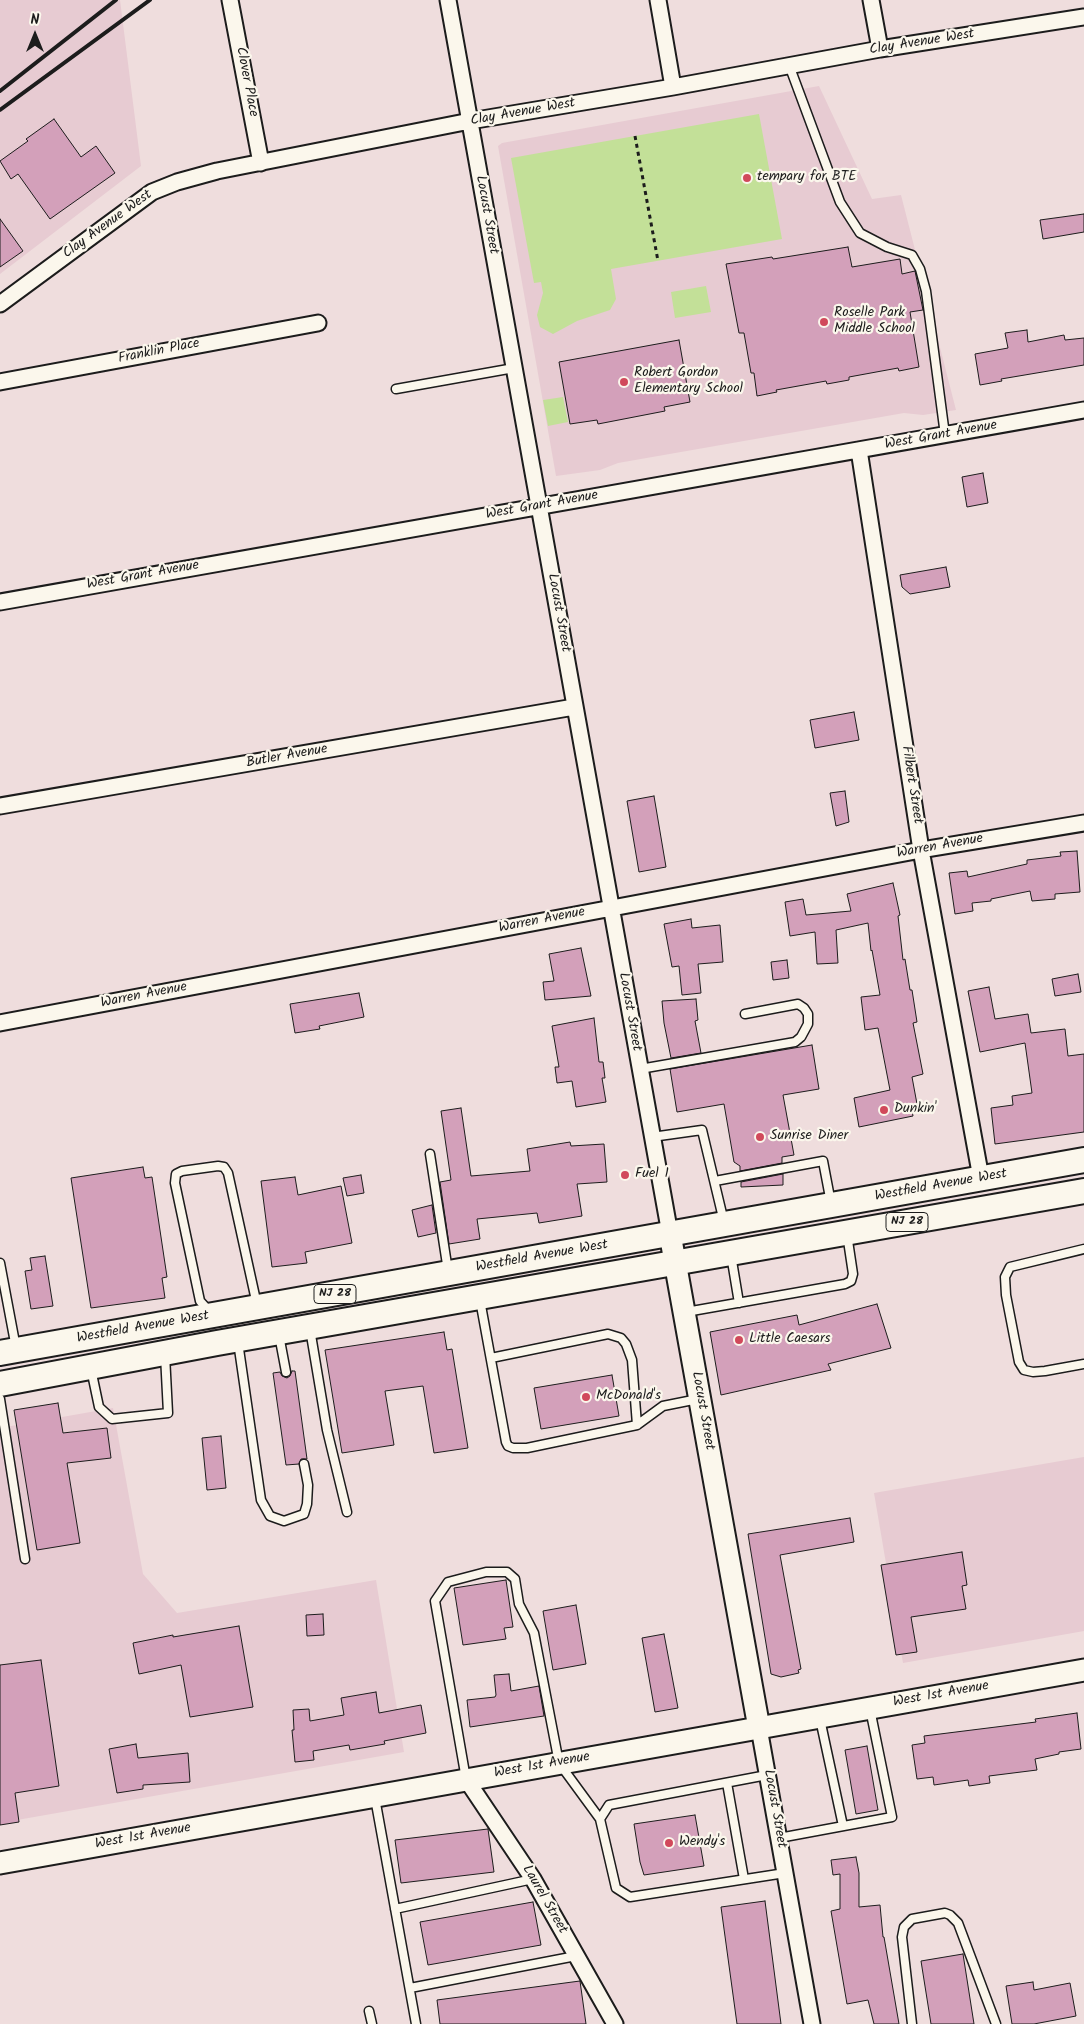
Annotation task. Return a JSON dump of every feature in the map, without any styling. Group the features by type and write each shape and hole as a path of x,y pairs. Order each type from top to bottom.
{"main road":[{"name":"Westfield Avenue West","path":"8,1352 1084,1160"},
{"name":"Westfield Avenue West","path":"0,1384 309,1327 1084,1191"},
{"path":"213,1316 227,1342"}],"street":[{"name":"Clover Place","path":"230,0 261,163"},
{"name":"Locust Street","path":"448,0 812,2024"},
{"path":"658,0 673,87"},
{"path":"872,0 880,49"},
{"name":"Clay Avenue West","path":"0,304 152,192 177,182 209,173 470,122 880,49 1084,17"},
{"name":"Franklin Place","path":"0,382 318,323"},
{"name":"West Grant Avenue","path":"0,602 1084,410"},
{"name":"Filbert Street","path":"859,450 921,850 981,1178"},
{"name":"Butler Avenue","path":"0,806 574,708"},
{"name":"Warren Avenue","path":"0,1023 921,850 1084,823"},
{"name":"West 1st Avenue","path":"0,1863 1084,1670"},
{"name":"Laurel Street","path":"466,1780 533,1879 615,2024"}],"lane":[{"path":"789,66 840,202 860,233 887,247 912,254 920,269 926,291 945,435"},
{"path":"396,389 514,368"},
{"path":"640,1069 795,1042 801,1037 808,1024 808,1014 798,1004 745,1014"},
{"path":"652,1137 702,1130 724,1224"},
{"path":"430,1154 448,1273"},
{"path":"715,1181 823,1161 831,1205"},
{"path":"213,1316 200,1301 194,1275 175,1183 176,1174 182,1171 218,1166 224,1167 228,1173 257,1308"},
{"path":"684,1312 845,1284 851,1281 853,1274 846,1233"},
{"path":"1084,1249 1010,1267 1005,1277 1008,1305 1019,1362 1024,1370 1045,1372 1084,1364"},
{"path":"731,1254 739,1303"},
{"path":"0,1263 8,1352"},
{"path":"480,1298 508,1446 527,1448 637,1425 663,1406 700,1398"},
{"path":"309,1327 327,1430 347,1512"},
{"path":"278,1333 286,1372"},
{"path":"491,1358 608,1334 621,1338 626,1344 632,1360 637,1425"},
{"path":"227,1342 261,1500 270,1516 284,1521 304,1514 307,1504 308,1485 304,1464"},
{"path":"90,1367 99,1407 112,1419 168,1413 165,1353"},
{"path":"0,1399 25,1559"},
{"path":"466,1780 435,1601 448,1582 486,1572 508,1572 515,1578 519,1604 534,1633 559,1763 600,1819 616,1888 630,1897 785,1873"},
{"path":"779,1838 892,1817 869,1708"},
{"path":"820,1717 843,1826"},
{"path":"600,1819 609,1805 767,1774"},
{"path":"727,1782 744,1880"},
{"path":"374,1796 416,2024"},
{"path":"395,1908 533,1879"},
{"path":"912,2024 902,1937 904,1927 912,1919 945,1913 958,1923 996,2024"},
{"path":"410,1988 576,1956"},
{"path":"369,2011 372,2024"}],"path":[{"path":"635,136 658,261"}],"shaded area":[{"path":"0,0 120,0 141,166 0,274"},
{"path":"819,86 872,199 901,195 956,410 923,415 904,413 618,463 600,470 556,476 498,146 502,143"},
{"path":"113,1408 143,1574 177,1613 376,1580 404,1752 0,1823 0,1428"},
{"path":"1084,1457 1084,1631 903,1663 874,1493"}],"green space":[{"path":"759,114 782,239 611,269 616,299 610,310 577,321 553,334 540,327 537,315 543,293 541,282 534,283 511,158"},
{"path":"706,286 711,312 675,318 671,292"},
{"path":"563,397 568,422 548,426 543,400"}],"building":[{"path":"54,119 81,157 96,146 115,173 50,219 18,174 11,179 0,161"},
{"path":"1084,214 1084,232 1043,239 1040,220"},
{"path":"0,219 23,251 0,267"},
{"name":"Roselle Park Middle School","path":"848,247 852,267 900,259 902,274 915,271 923,310 910,312 919,367 899,371 898,368 849,377 849,380 827,384 826,381 776,390 777,392 757,396 754,373 751,373 744,333 739,333 726,264 772,257 773,259"},
{"path":"1027,330 1028,342 1064,335 1065,340 1084,338 1084,365 1001,379 1002,381 980,385 975,354 1008,348 1005,333"},
{"name":"Robert Gordon Elementary School","path":"679,340 690,402 664,407 665,411 598,424 597,420 570,424 559,362"},
{"path":"983,473 988,503 967,507 962,477"},
{"path":"946,567 950,587 910,594 902,587 900,575"},
{"path":"854,712 859,740 815,748 810,720"},
{"path":"845,791 849,822 836,826 830,793"},
{"path":"654,796 666,867 639,872 627,801"},
{"path":"1077,851 1080,892 1055,894 1055,899 1032,901 1030,891 991,899 991,901 972,903 973,911 955,914 949,873 967,871 968,877 1027,864 1027,860 1061,856 1060,852"},
{"path":"893,883 900,915 898,916 903,960 905,959 910,990 912,990 917,1022 913,1023 923,1074 912,1077 917,1104 911,1105 913,1116 859,1127 854,1098 890,1090 878,1028 865,1030 861,997 880,995 871,951 868,923 836,930 838,963 817,964 815,932 790,936 785,902 803,899 806,915 851,911 847,894"},
{"path":"691,919 692,928 720,925 723,962 698,964 701,993 682,995 679,966 672,967 664,924"},
{"path":"581,948 591,996 545,1000 543,982 554,981 549,954"},
{"path":"787,960 789,978 773,980 771,962"},
{"path":"1078,974 1081,992 1055,996 1052,979"},
{"path":"989,987 995,1019 1028,1014 1031,1033 1065,1029 1068,1056 1084,1054 1084,1132 995,1144 991,1108 1013,1105 1012,1096 1032,1093 1025,1043 980,1052 968,991"},
{"path":"359,993 364,1017 319,1026 320,1029 295,1033 290,1004"},
{"path":"696,999 698,1020 695,1021 701,1053 671,1058 662,1001"},
{"path":"594,1018 599,1062 603,1062 605,1078 602,1078 606,1102 576,1107 572,1081 557,1083 555,1067 559,1067 552,1026"},
{"path":"812,1045 819,1089 783,1095 794,1155 782,1157 782,1163 740,1171 740,1166 734,1162 724,1104 677,1112 670,1069"},
{"path":"461,1108 471,1176 530,1171 527,1149 570,1142 571,1146 604,1144 607,1182 577,1184 582,1216 539,1223 537,1213 477,1219 480,1239 449,1244 440,1182 451,1180 441,1111"},
{"path":"143,1167 145,1178 152,1177 167,1277 162,1278 165,1298 91,1308 71,1178"},
{"path":"783,1174 783,1185 741,1187 741,1182"},
{"path":"361,1175 364,1193 347,1196 343,1178"},
{"path":"295,1177 298,1195 341,1186 352,1243 305,1252 307,1263 272,1267 261,1181"},
{"path":"432,1205 436,1233 418,1237 412,1210"},
{"path":"45,1256 53,1306 31,1309 25,1271 32,1270 30,1258"},
{"path":"877,1304 891,1348 828,1364 831,1370 721,1395 710,1332 797,1315 799,1325"},
{"path":"444,1332 447,1350 452,1349 468,1448 434,1453 423,1386 385,1391 394,1445 342,1453 325,1350"},
{"path":"292,1371 295,1371 307,1459 301,1459 299,1464 286,1465 273,1373 280,1372 282,1376 287,1378"},
{"path":"612,1375 619,1416 541,1429 534,1388"},
{"path":"58,1403 63,1433 107,1428 111,1458 67,1463 80,1543 37,1550 14,1410"},
{"path":"221,1436 226,1488 207,1490 202,1438"},
{"path":"850,1518 854,1542 780,1555 801,1669 798,1670 799,1673 781,1677 771,1674 748,1534"},
{"path":"962,1552 967,1585 962,1586 966,1609 911,1617 917,1652 896,1655 881,1565"},
{"path":"506,1580 513,1627 504,1628 506,1639 463,1645 454,1588"},
{"path":"576,1605 586,1664 553,1670 543,1611"},
{"path":"323,1614 324,1635 307,1636 306,1615"},
{"path":"239,1626 253,1707 190,1717 181,1665 139,1674 133,1643 173,1635 173,1637"},
{"path":"664,1634 678,1708 655,1712 642,1638"},
{"path":"41,1660 59,1786 15,1793 19,1822 0,1825 0,1665"},
{"path":"509,1674 511,1691 539,1686 544,1716 470,1727 467,1700 495,1697 494,1675"},
{"path":"376,1692 379,1713 421,1705 426,1733 384,1741 385,1744 350,1750 349,1745 313,1751 314,1760 295,1762 292,1730 294,1730 293,1710 309,1709 310,1721 344,1715 341,1698"},
{"path":"1077,1713 1081,1749 1059,1752 1059,1754 1035,1759 1037,1770 989,1776 990,1783 969,1786 968,1780 934,1785 933,1777 917,1779 912,1745 925,1743 924,1736 1036,1722 1035,1719"},
{"path":"136,1744 138,1758 188,1753 190,1782 143,1785 143,1789 117,1793 109,1749"},
{"path":"867,1746 878,1810 856,1814 845,1750"},
{"name":"Wendy's","path":"695,1815 704,1866 644,1875 634,1824"},
{"path":"488,1829 494,1872 401,1883 395,1840"},
{"path":"856,1857 859,1873 859,1907 880,1905 883,1937 899,2024 874,2024 868,2000 847,2004 831,1911 840,1909 840,1874 833,1875 831,1860"},
{"path":"765,1901 781,2024 737,2024 721,1907"},
{"path":"533,1902 541,1945 428,1965 420,1922"},
{"path":"963,1954 974,2024 931,2024 921,1961"},
{"path":"580,1981 586,2024 440,2024 437,2000"},
{"path":"1033,1982 1034,1990 1070,1983 1076,2016 1034,2024 1012,2024 1006,1986"}],"railway":[{"path":"0,91 116,0"},
{"path":"0,110 150,0"}],"place":[{"name":"tempary for BTE","path":"747,178"},
{"name":"Roselle Park Middle School","path":"824,322"},
{"name":"Robert Gordon Elementary School","path":"624,382"},
{"name":"Dunkin'","path":"884,1110"},
{"name":"Sunrise Diner","path":"760,1137"},
{"name":"Fuel 1","path":"625,1175"},
{"name":"Little Caesars","path":"739,1340"},
{"name":"McDonald's","path":"586,1397"},
{"name":"Wendy's","path":"669,1843"}]}
